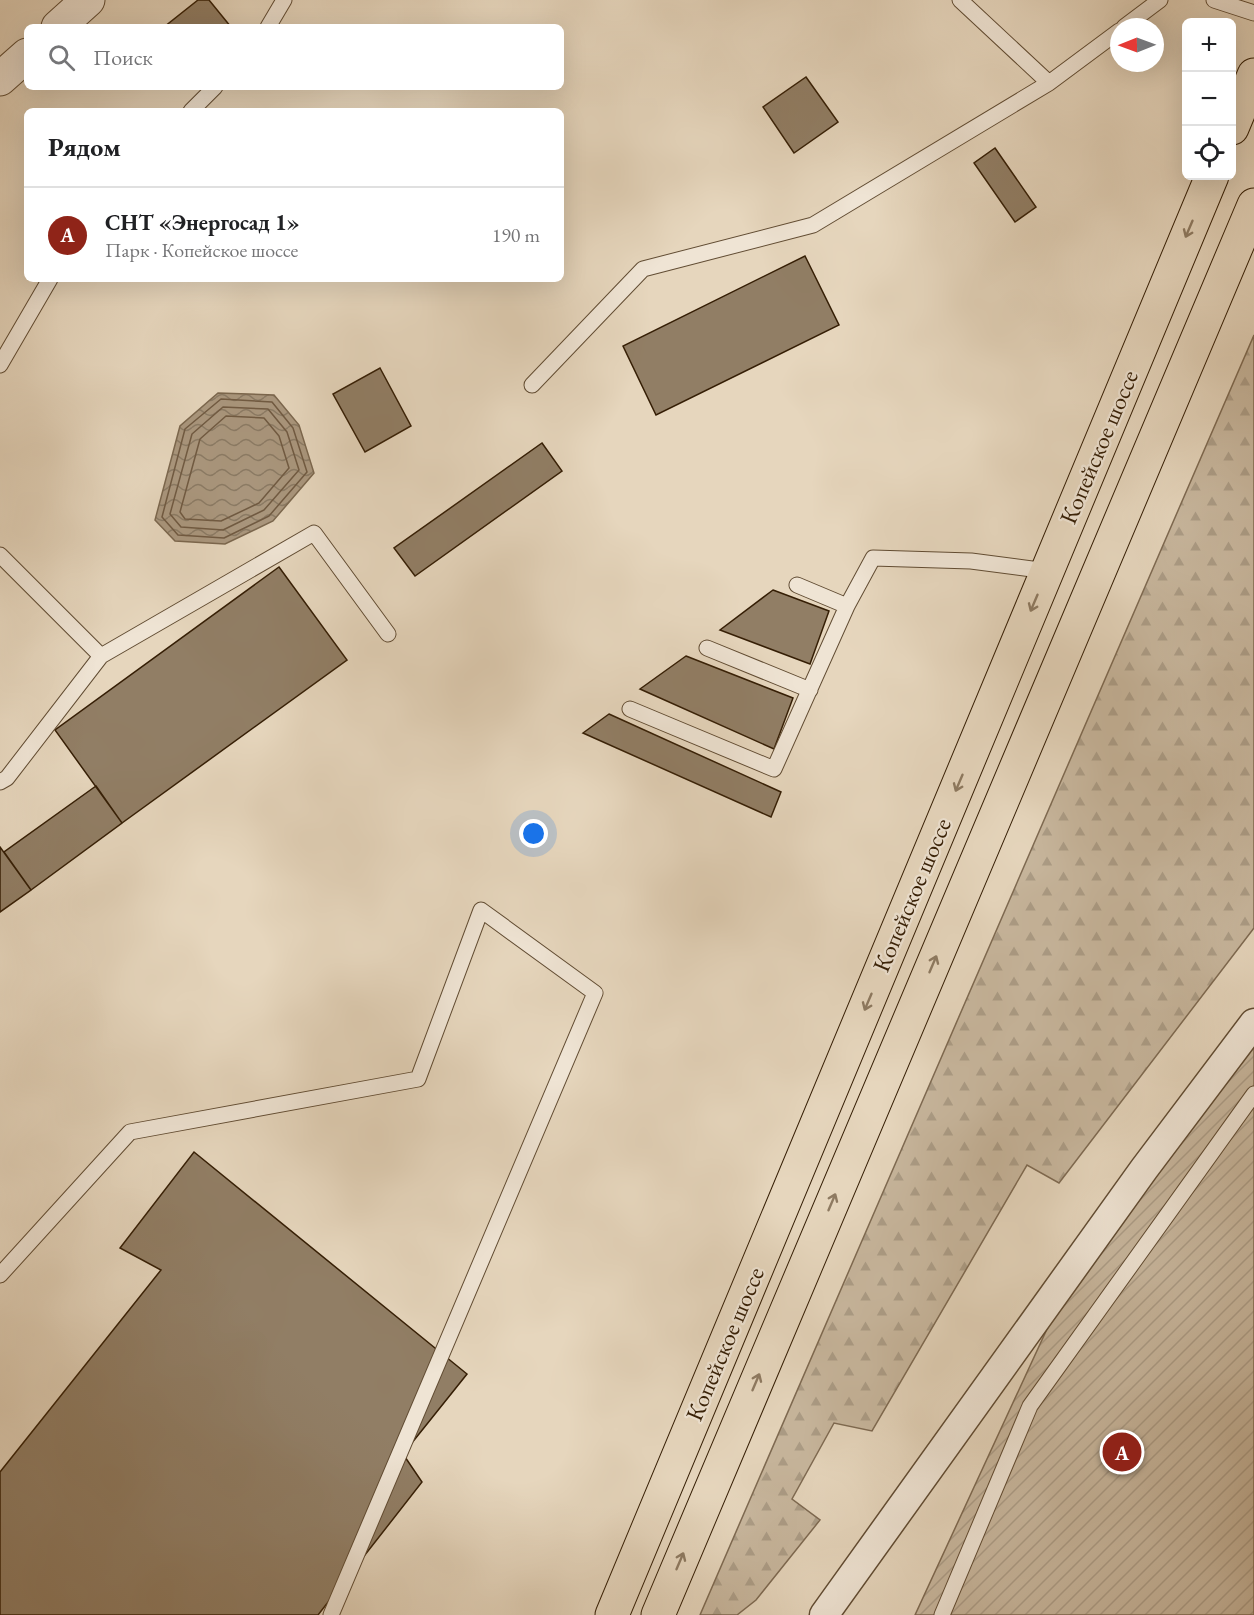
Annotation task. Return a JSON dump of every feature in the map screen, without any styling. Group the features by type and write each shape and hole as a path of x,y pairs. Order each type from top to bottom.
{"main road":[{"path":"1233,126 1254,75"},
{"name":"Копейское шоссе","path":"612,1615 1210,180"},
{"name":"Копейское шоссе","path":"658,1615 1254,205"}],"street":[{"path":"61,24 88,0"},
{"path":"0,79 24,58"},
{"path":"824,1615 1144,1169 1254,1023"}],"lane":[{"path":"270,24 284,0"},
{"path":"960,0 1049,83"},
{"path":"1136,18 1160,0"},
{"path":"1214,0 1254,13"},
{"path":"532,385 643,269 813,225 1049,83 1110,38"},
{"path":"193,108 212,90"},
{"path":"0,365 48,282"},
{"path":"0,782 7,778 101,656 314,533 388,634"},
{"path":"0,555 101,656"},
{"path":"630,709 774,769 847,606 873,558 971,561 1047,571"},
{"path":"797,585 847,606"},
{"path":"707,648 810,690"},
{"path":"0,1275 130,1132 418,1079 481,910 596,993 331,1615"},
{"path":"942,1615 1029,1406 1254,1094"}],"green space":[{"path":"1254,335 1254,928 1059,1183 1027,1165 872,1431 834,1423 792,1499 820,1520 756,1600 737,1615 700,1615"},
{"path":"1254,1037 1254,1615 915,1615 1065,1290"}],"water":[{"path":"218,393 274,395 299,425 314,473 273,521 225,544 175,541 155,520 180,426"}],"building":[{"path":"198,0 209,0 229,24 168,24"},
{"path":"806,77 838,122 794,153 763,107"},
{"path":"995,148 1036,207 1015,222 974,163"},
{"path":"805,256 839,325 656,415 623,346"},
{"path":"380,368 411,426 365,452 333,394"},
{"path":"542,443 562,471 415,576 394,548"},
{"path":"279,567 347,660 122,823 55,730"},
{"path":"773,590 829,611 810,664 720,630"},
{"path":"686,656 793,698 774,749 640,689"},
{"path":"609,714 781,792 771,817 583,733"},
{"path":"96,786 122,823 31,890 4,852"},
{"path":"0,847 31,890 0,912"},
{"path":"194,1152 467,1374 403,1454 422,1482 318,1615 0,1615 0,1472 161,1270 120,1248"}],"place":[{"name":"СНТ «Энергосад 1»","path":"1122,1452"}]}
